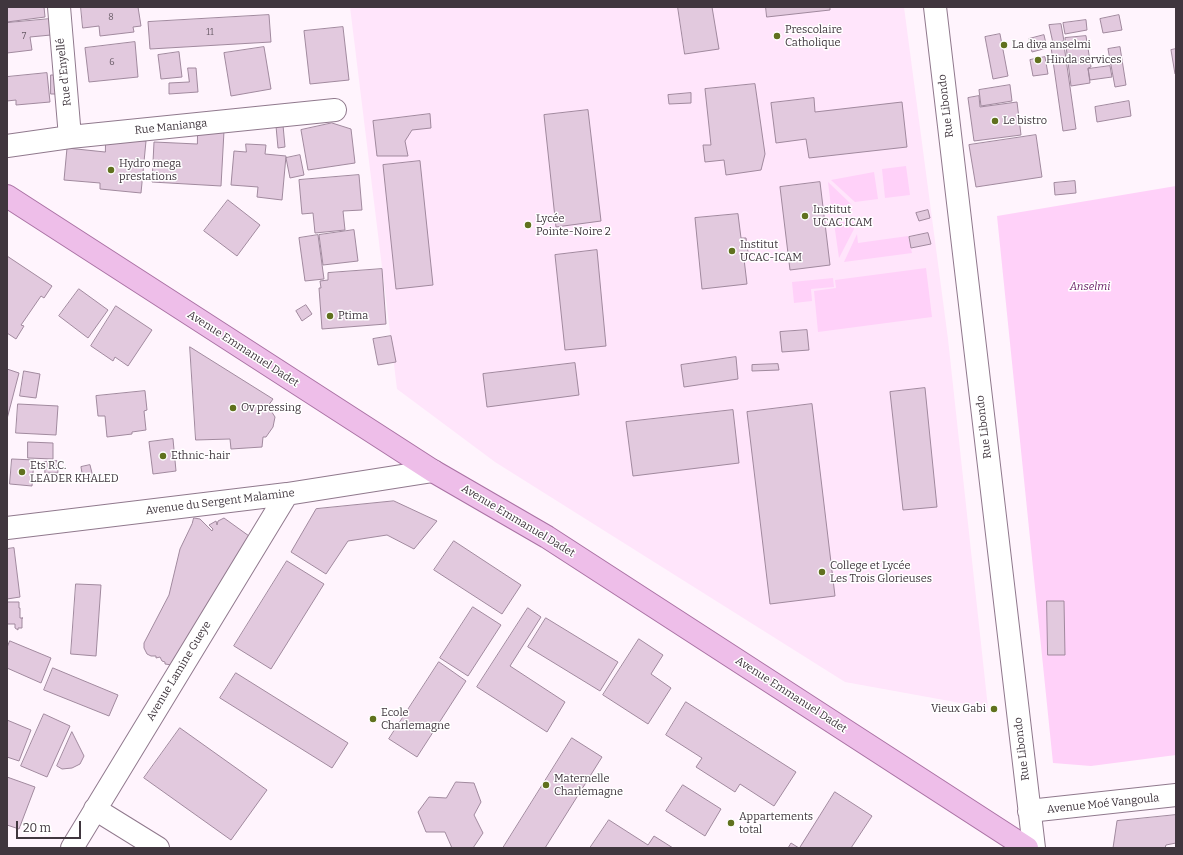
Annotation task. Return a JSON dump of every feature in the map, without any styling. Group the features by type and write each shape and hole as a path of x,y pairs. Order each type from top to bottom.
{"main road":[{"name":"Avenue Emmanuel Dadet","path":"7,196 433,471 547,537 1027,848"}],"street":[{"name":"Rue d'Enyellé","path":"59,7 70,137"},
{"name":"Rue Libondo","path":"935,7 1034,848"},
{"name":"Rue Manianga","path":"7,146 70,137 335,110"},
{"name":"Avenue du Sergent Malamine","path":"7,528 287,494 433,471"},
{"name":"Avenue Lamine Gueye","path":"72,848 287,494"},
{"name":"Avenue Moé Vangoula","path":"1029,811 1176,795"},
{"path":"95,809 158,848"}],"shaded area":[{"path":"350,7 904,7 948,339 988,708 845,682 495,462 397,389"}],"green space":[{"path":"906,166 910,195 885,198 882,169"},
{"path":"874,172 878,199 855,202 831,180"},
{"path":"828,182 851,204 852,213 832,215"},
{"name":"Anselmi","path":"1176,186 1176,755 1091,766 1053,763 997,216"},
{"path":"853,221 854,229 839,258 834,223"},
{"path":"857,234 858,243 908,236 912,253 844,262"},
{"path":"926,268 932,317 818,332 814,291 836,288 835,280"},
{"path":"833,278 834,287 811,289 812,301 794,303 792,282"}],"building":[{"path":"7,7 44,7 45,17 7,22"},
{"path":"81,7 138,7 141,26 133,27 134,32 100,36 99,26 83,28"},
{"path":"678,7 712,7 719,49 685,54"},
{"path":"766,7 830,7 830,10 767,17"},
{"path":"269,15 271,42 150,49 148,22"},
{"path":"1119,15 1122,30 1103,33 1100,19"},
{"path":"50,19 51,35 30,37 32,50 7,53 7,23"},
{"path":"1086,20 1087,30 1065,34 1063,23"},
{"path":"1061,24 1064,41 1053,43 1049,25"},
{"path":"343,27 349,80 310,84 304,31"},
{"path":"1000,34 1008,76 993,79 985,37"},
{"path":"1044,35 1047,48 1032,52 1029,39"},
{"path":"1086,36 1091,67 1088,68 1090,83 1071,86 1065,38"},
{"path":"135,42 138,77 89,82 85,48"},
{"path":"1064,45 1076,129 1063,131 1051,47"},
{"path":"264,47 271,89 231,96 224,53"},
{"path":"1120,47 1126,85 1115,87 1108,49"},
{"path":"1176,49 1176,74 1175,74 1171,50"},
{"path":"179,52 182,77 161,79 158,55"},
{"path":"1045,57 1048,74 1033,76 1030,60"},
{"path":"1110,66 1112,77 1090,80 1088,69"},
{"path":"188,68 196,68 198,92 169,94 169,83 189,82"},
{"path":"47,73 50,102 16,105 16,100 7,101 7,77"},
{"path":"51,75 61,75 61,94 51,94"},
{"path":"755,84 765,154 761,170 726,175 724,160 705,162 703,145 711,145 705,89"},
{"path":"1010,85 1012,101 981,106 979,90"},
{"path":"691,93 691,103 669,104 668,95"},
{"name":"Le bistro","path":"979,96 980,107 1017,102 1021,135 974,141 968,98"},
{"path":"814,98 815,112 902,102 907,147 809,158 806,139 776,143 771,103"},
{"path":"1129,101 1131,116 1097,122 1095,107"},
{"path":"588,110 601,221 556,227 544,115"},
{"path":"430,114 431,128 412,130 405,141 408,156 377,156 373,121"},
{"path":"332,123 351,129 355,163 308,170 301,130"},
{"path":"283,125 285,147 278,148 276,126"},
{"path":"198,129 224,131 221,186 152,182 154,142 197,144"},
{"path":"1036,135 1042,177 976,187 969,145"},
{"path":"106,137 146,141 141,193 100,189 100,183 64,180 67,148 105,152"},
{"path":"246,144 266,145 265,154 286,156 282,200 257,197 258,187 231,185 234,151 246,152"},
{"path":"300,155 304,175 290,178 286,158"},
{"path":"420,161 433,285 396,289 383,165"},
{"path":"359,175 362,210 343,211 345,230 315,233 313,213 302,214 299,180"},
{"path":"1075,181 1076,193 1055,195 1054,183"},
{"path":"820,182 830,265 790,270 780,187"},
{"path":"228,200 260,225 237,256 204,231"},
{"path":"928,210 930,218 919,221 916,213"},
{"path":"738,214 741,238 746,238 749,259 744,259 747,284 702,289 695,218"},
{"path":"354,230 358,261 323,265 319,235"},
{"path":"928,233 931,244 911,248 909,237"},
{"path":"318,235 324,279 305,281 299,238"},
{"path":"597,250 606,346 565,350 555,255"},
{"path":"7,256 52,286 44,298 41,296 21,325 24,326 16,339 7,333"},
{"path":"382,269 386,324 322,329 319,288 321,288 320,281 328,280 328,273"},
{"path":"79,289 108,310 88,338 59,316"},
{"path":"306,305 312,314 302,321 296,311"},
{"path":"116,306 152,330 128,366 115,357 113,361 91,346"},
{"path":"807,330 809,350 782,352 780,332"},
{"path":"391,336 396,362 378,365 373,339"},
{"path":"190,347 273,399 268,406 275,417 273,427 266,437 263,437 262,447 231,449 230,439 196,440"},
{"path":"736,357 738,379 684,387 681,365"},
{"path":"575,363 579,395 487,407 483,374"},
{"path":"778,364 779,370 752,371 752,365"},
{"path":"7,369 19,373 7,419"},
{"path":"24,371 40,374 36,398 20,396"},
{"path":"925,388 937,507 903,510 890,392"},
{"path":"145,391 147,410 144,411 146,430 132,432 132,434 107,437 105,416 98,416 96,396"},
{"path":"18,404 58,406 56,435 16,433"},
{"path":"812,404 835,596 770,604 747,412"},
{"path":"733,410 739,463 633,476 626,422"},
{"name":"Ethnic-hair","path":"173,439 176,471 153,474 149,442"},
{"path":"28,442 53,443 53,459 28,458"},
{"name":"Ets R.C. LEADER KHALED","path":"12,459 34,460 32,486 10,484"},
{"path":"57,461 58,473 45,473 44,462"},
{"path":"90,465 93,477 83,479 81,467"},
{"path":"394,501 437,521 414,549 387,535 348,541 326,574 291,552 316,509"},
{"path":"194,518 200,519 212,531 213,529 209,525 216,521 217,525 218,521 224,518 256,541 172,665 165,664 160,657 156,658 156,656 147,654 144,648 144,643 169,595 180,549"},
{"path":"454,541 521,585 502,614 434,570"},
{"path":"14,548 20,597 7,599 7,549"},
{"path":"287,561 324,584 271,669 234,646"},
{"path":"76,584 101,585 96,656 71,654"},
{"path":"1047,601 1064,601 1065,655 1048,655"},
{"path":"7,602 19,602 22,628 18,628 18,630 15,628 15,624 7,624"},
{"path":"473,607 501,625 468,676 440,658"},
{"path":"528,608 541,617 510,666 565,702 547,732 477,687"},
{"path":"546,618 618,662 600,691 528,647"},
{"path":"639,639 663,655 651,674 671,688 648,724 603,695"},
{"path":"10,641 51,658 41,683 7,668 7,648"},
{"path":"439,662 466,681 417,757 389,739"},
{"path":"53,668 118,695 109,716 44,690"},
{"path":"236,673 348,743 332,768 220,698"},
{"path":"686,702 796,772 774,806 740,784 735,792 696,767 702,758 666,735"},
{"path":"44,714 70,726 47,777 21,766"},
{"path":"7,720 31,730 19,761 7,757"},
{"path":"180,728 267,790 231,840 144,778"},
{"path":"72,732 84,756 80,764 72,768 62,769 57,766"},
{"path":"572,738 602,757 545,848 503,848"},
{"path":"7,777 35,787 19,829 7,825"},
{"path":"456,782 474,783 481,802 474,815 483,833 473,848 452,848 445,832 426,832 418,812 429,797 446,798"},
{"path":"683,785 721,809 705,836 666,811"},
{"path":"835,792 872,816 851,848 799,848"},
{"path":"1176,815 1176,843 1166,845 1165,848 1113,848 1117,821"},
{"path":"609,820 648,845 654,836 673,848 590,848"},
{"path":"791,843 799,848 788,848"}],"place":[{"name":"Prescolaire Catholique","path":"777,36"},
{"name":"La diva anselmi","path":"1004,45"},
{"name":"Hinda services","path":"1038,60"},
{"name":"Le bistro","path":"995,121"},
{"name":"Hydro mega prestations","path":"111,170"},
{"name":"Institut UCAC ICAM","path":"805,216"},
{"name":"Lycée Pointe-Noire 2","path":"528,225"},
{"name":"Institut UCAC-ICAM","path":"732,251"},
{"name":"Ptima","path":"330,316"},
{"name":"Ov pressing","path":"233,408"},
{"name":"Ethnic-hair","path":"163,456"},
{"name":"Ets R.C. LEADER KHALED","path":"22,472"},
{"name":"College et Lycée Les Trois Glorieuses","path":"822,572"},
{"name":"Vieux Gabi","path":"994,709"},
{"name":"Ecole Charlemagne","path":"373,719"},
{"name":"Maternelle Charlemagne","path":"546,785"},
{"name":"Appartements total","path":"731,823"}]}
